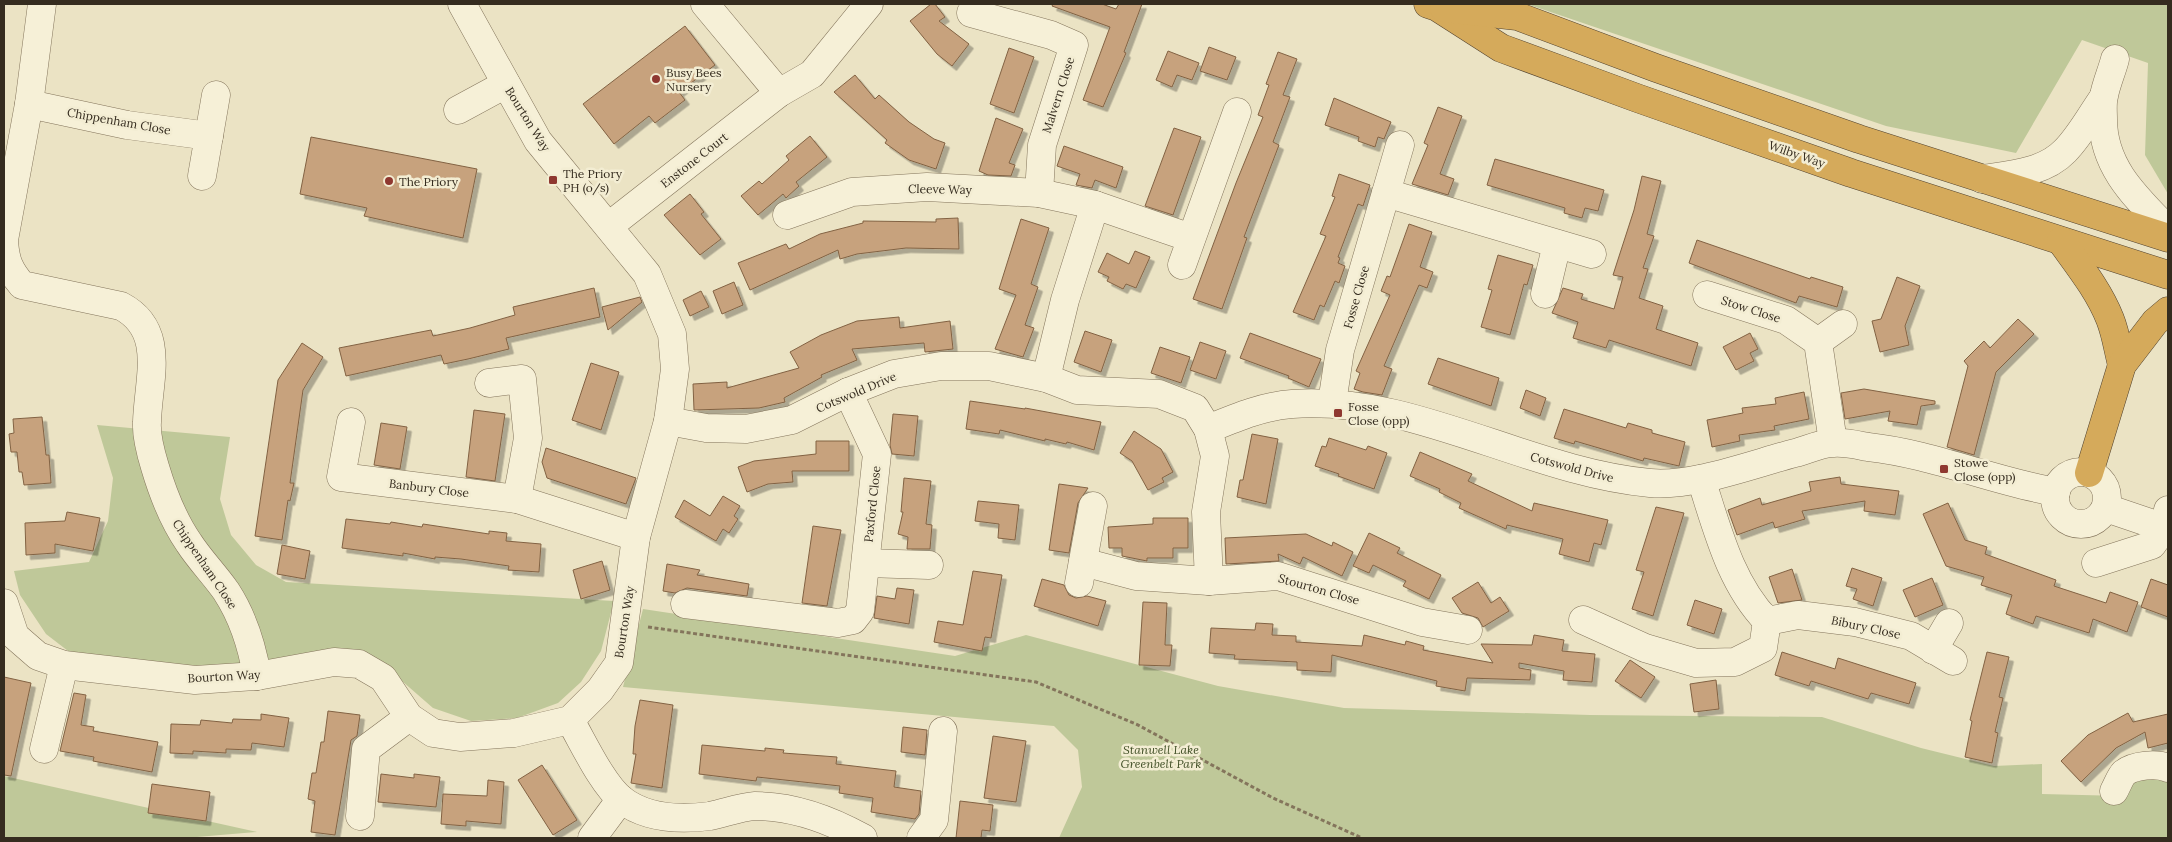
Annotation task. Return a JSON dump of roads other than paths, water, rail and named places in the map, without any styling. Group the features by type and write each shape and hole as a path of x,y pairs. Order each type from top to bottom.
{"highway":[{"name":"Wilby Way","path":"1433,5 1517,16 1674,74 1982,179 2168,238"},
{"name":"Wilby Way","path":"1433,5 1501,48 1851,173 2168,275"},
{"path":"2061,241 2085,274 2105,307 2111,321 2122,364"},
{"path":"2089,473 2122,364 2155,322 2168,311"}],"street":[{"name":"Chippenham Close","path":"42,4 29,104 4,240 5,260 11,273 22,285 121,306 136,314 147,330 152,351 146,425 157,473 167,505 188,543 226,591 244,623 254,653 257,676"},
{"name":"Bourton Way","path":"4,603 15,636 38,656 64,664 195,680 257,676 334,662 359,664 383,678 409,717 433,733 460,737 514,733 570,720 600,690 619,663 626,624 636,537 668,421 675,369 672,334 647,274 538,141 462,4"},
{"path":"705,4 780,93"},
{"name":"Enstone Court","path":"609,226 780,93 812,74 869,4"},
{"name":"Malvern Close","path":"971,13 1051,35 1074,45 1042,145 1039,193"},
{"path":"2115,59 2104,98 2103,130 2111,159 2120,178 2132,195 2168,230"},
{"path":"458,110 506,84"},
{"path":"202,176 216,96"},
{"path":"1982,179 2021,173 2053,161 2065,152 2104,98"},
{"name":"Chippenham Close","path":"29,104 128,125 209,136"},
{"path":"1182,265 1237,112"},
{"name":"Fosse Close","path":"1332,403 1340,350 1400,144"},
{"name":"Cleeve Way","path":"787,215 852,192 927,187 1039,193 1095,205 1191,238"},
{"path":"1386,193 1592,254"},
{"path":"1046,378 1065,300 1095,205"},
{"path":"1544,294 1557,244"},
{"name":"Stow Close","path":"1707,294 1786,320 1818,342"},
{"path":"1833,442 1818,342 1843,324"},
{"name":"Cotswold Drive","path":"668,421 706,428 746,430 792,420 848,392 894,374 941,366 989,366 1046,378 1077,390 1159,394 1195,408 1208,429 1215,456 1206,512 1209,581"},
{"path":"489,383 522,379 528,438 517,499"},
{"name":"Paxford Close","path":"685,604 838,623 853,620 860,611 877,454 848,392"},
{"name":"Cotswold Drive","path":"1208,429 1244,414 1290,404 1332,403 1414,419 1600,476 1652,484 1701,479 1833,442 1887,449 1940,460 2033,488 2056,492"},
{"name":"Banbury Close","path":"351,422 341,477 517,499 636,537"},
{"path":"2072,473 2089,473 2103,483 2108,499 2106,508 2093,522 2074,523 2059,511 2055,502 2056,492 2059,484 2072,473"},
{"path":"1583,620 1645,648 1696,662 1735,662 1763,648 1767,621 1754,608 1740,585 1720,537 1701,479"},
{"name":"Stourton Close","path":"1093,506 1081,572 1209,581 1278,576 1380,607 1422,622 1468,630"},
{"path":"2096,563 2152,546 2167,523 2106,508"},
{"path":"866,563 929,566"},
{"name":"Bibury Close","path":"1767,621 1798,615 1855,622 1911,636 1943,655 1949,623"},
{"path":"44,749 64,664"},
{"path":"360,816 366,749 409,717"},
{"path":"570,720 597,769 621,799 643,812 671,817 709,816 753,806 796,810 836,823 863,838"},
{"path":"920,838 934,820 943,731"},
{"path":"2114,791 2124,774 2138,767 2162,765 2168,768"},
{"path":"592,838 621,799"}],"place":[{"name":"Busy Bees Nursery","path":"656,79"},
{"name":"The Priory PH (o/s)","path":"553,180"},
{"name":"The Priory","path":"389,181"},
{"name":"Fosse Close (opp)","path":"1338,413"},
{"name":"Stowe Close (opp)","path":"1944,469"}],"park label":[{"name":"Stanwell Lake Greenbelt Park","path":"1161,756"}]}
